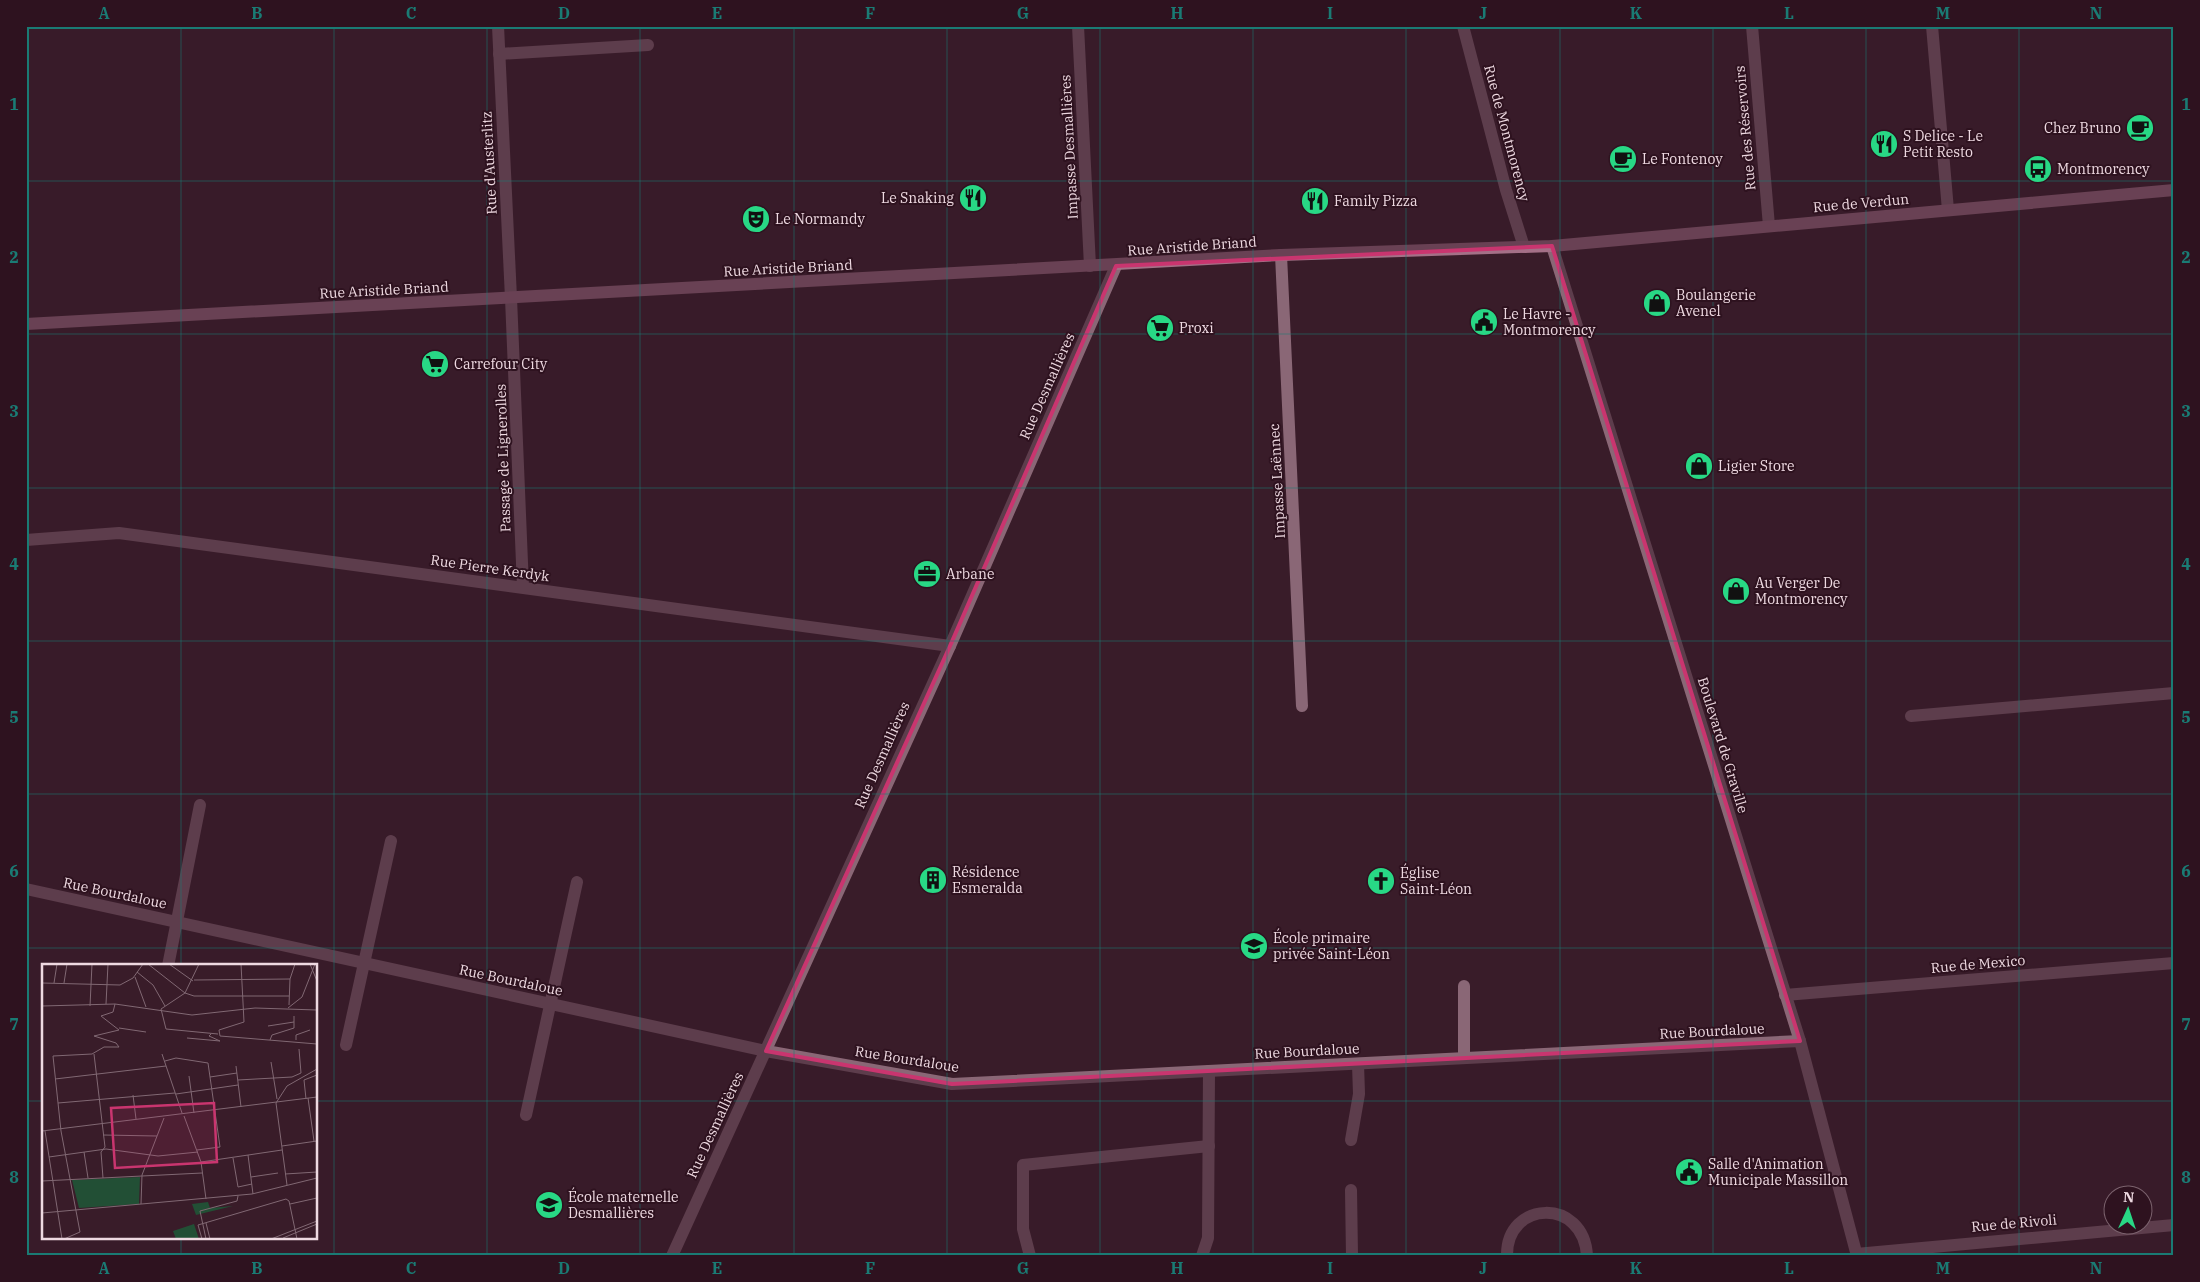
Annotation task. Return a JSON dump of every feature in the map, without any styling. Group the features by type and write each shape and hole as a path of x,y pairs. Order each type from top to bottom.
{"main road":[{"name":"Rue de Verdun","path":"1552,246 2174,190"},
{"name":"Rue Aristide Briand","path":"26,324 1116,266 1281,255 1552,246"}],"street":[{"name":"Rue d'Austerlitz","path":"498,26 512,298"},
{"name":"Impasse Desmallières","path":"1078,26 1090,266"},
{"name":"Rue de Montmorency","path":"1463,26 1504,182 1524,247"},
{"name":"Rue des Réservoirs","path":"1752,26 1769,226"},
{"path":"1932,26 1948,210"},
{"path":"499,54 648,45"},
{"name":"Boulevard de Graville","path":"1552,246 1800,1041 1857,1255"},
{"name":"Impasse Laënnec","path":"1281,255 1302,706"},
{"name":"Rue Desmallières","path":"672,1256 950,646 1116,266"},
{"name":"Passage de Lignerolles","path":"512,298 523,588"},
{"name":"Rue Pierre Kerdyk","path":"26,540 119,533 950,646"},
{"path":"1911,716 2174,693"},
{"path":"168,964 200,806"},
{"path":"346,1045 391,841"},
{"path":"526,1115 552,1004 577,882"},
{"name":"Rue Bourdaloue","path":"26,889 766,1051 952,1084 1800,1041"},
{"name":"Rue de Mexico","path":"1785,995 2174,963"},
{"path":"1464,986 1464,1058"},
{"path":"1351,1140 1359,1094 1358,1064"},
{"path":"1202,1256 1208,1238 1209,1071"},
{"path":"1030,1256 1023,1229 1023,1165 1208,1146"},
{"path":"1351,1190 1352,1256"},
{"path":"1507,1256 1509,1238 1517,1225 1531,1215 1546,1212 1560,1214 1572,1221 1581,1231 1586,1244 1587,1256"},
{"name":"Rue de Rivoli","path":"1857,1255 2174,1225"}],"highlighted area":[{"path":"1552,246 1800,1041 952,1084 766,1051 950,646 1116,266"}],"place":[{"name":"Chez Bruno","path":"2140,128"},
{"name":"S Delice - Le Petit Resto","path":"1884,144"},
{"name":"Le Fontenoy","path":"1623,159"},
{"name":"Montmorency","path":"2038,169"},
{"name":"Le Snaking","path":"973,198"},
{"name":"Family Pizza","path":"1315,201"},
{"name":"Le Normandy","path":"756,219"},
{"name":"Boulangerie Avenel","path":"1657,303"},
{"name":"Le Havre - Montmorency","path":"1484,322"},
{"name":"Proxi","path":"1160,328"},
{"name":"Carrefour City","path":"435,364"},
{"name":"Ligier Store","path":"1699,466"},
{"name":"Arbane","path":"927,574"},
{"name":"Au Verger De Montmorency","path":"1736,591"},
{"name":"Résidence Esmeralda","path":"933,880"},
{"name":"Église Saint-Léon","path":"1381,881"},
{"name":"École primaire privée Saint-Léon","path":"1254,946"},
{"name":"Salle d'Animation Municipale Massillon","path":"1689,1172"},
{"name":"École maternelle Desmallières","path":"549,1205"}]}
